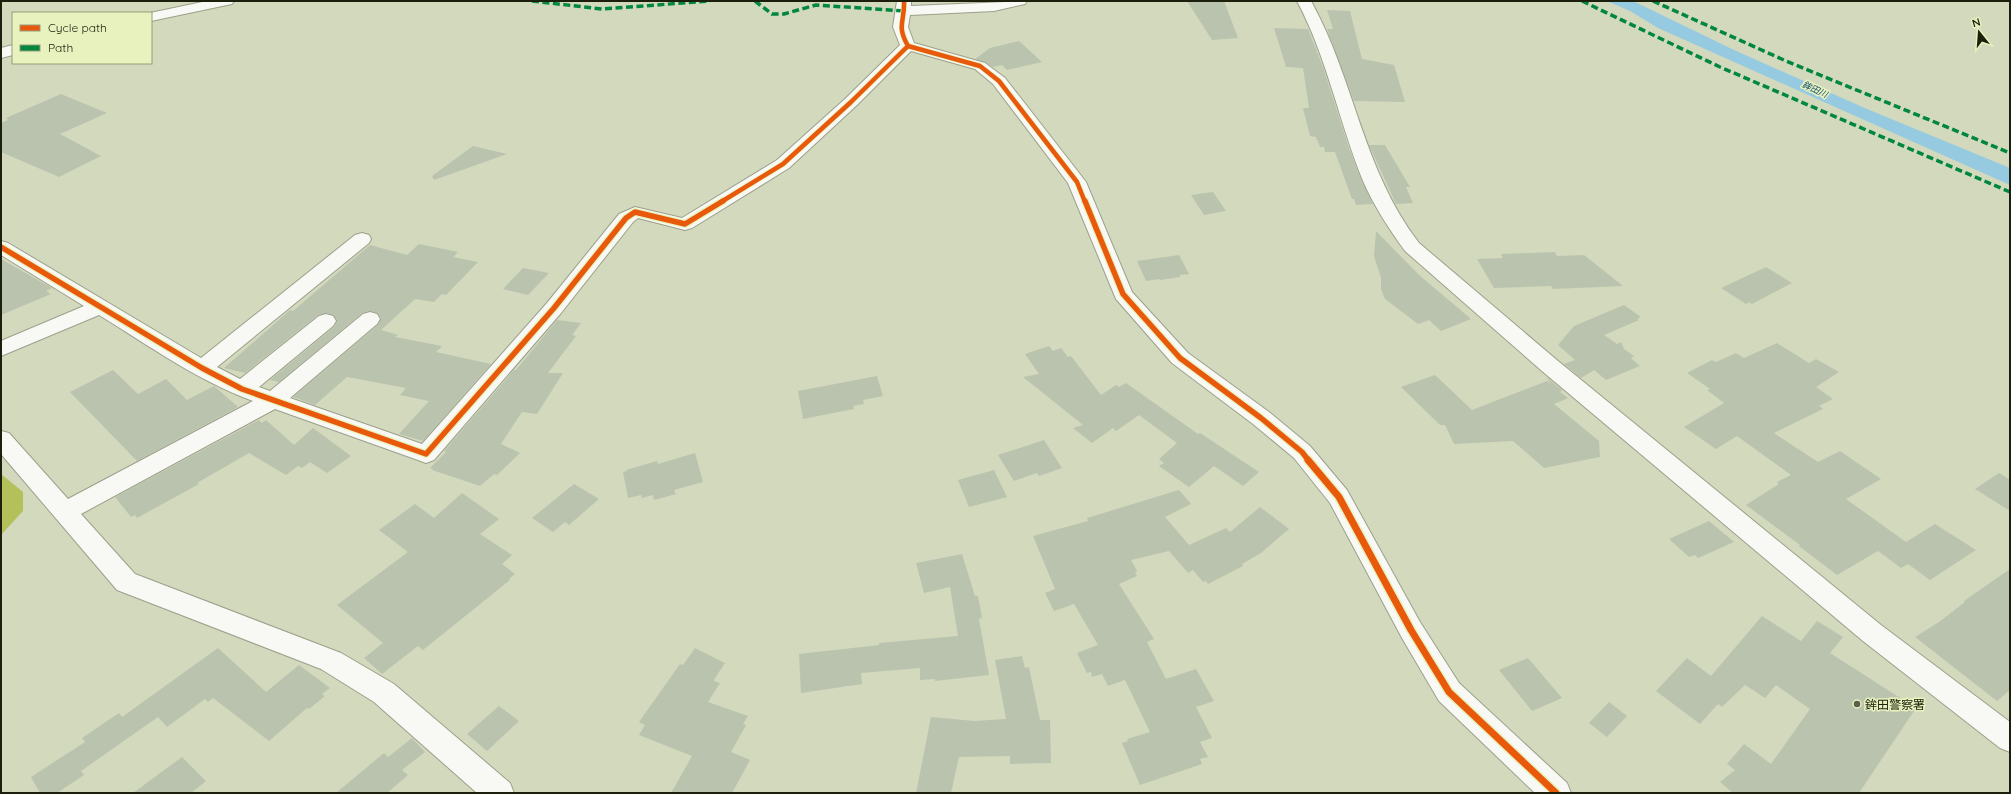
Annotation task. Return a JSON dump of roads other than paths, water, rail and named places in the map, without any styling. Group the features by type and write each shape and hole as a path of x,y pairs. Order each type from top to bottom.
{"street":[{"path":"152,17 227,1"},
{"path":"1020,1 987,8 904,6 900,22 900,34 908,46 980,66 999,81 1078,182 1123,294 1180,358 1261,418 1302,452 1339,497 1411,630 1450,692 1556,793"},
{"path":"1304,1 1320,34 1371,180 1384,208 1397,229 1412,247 1556,371 1866,628 2010,739"},
{"path":"1,247 202,368 242,389 426,454 554,308 626,218 635,212 685,224 783,164 851,102 908,46"},
{"path":"1,53 12,50"},
{"path":"202,368 362,239"},
{"path":"1,349 101,306"},
{"path":"64,512 273,400 370,319"},
{"path":"242,389 326,321"},
{"path":"1,439 126,582 271,640 331,661 384,693 499,793"}],"water":[{"name":"鉾田川","path":"1607,1 1633,1 1734,50 1867,109 2010,168 2010,185 1658,28 1630,11"}],"place":[{"name":"鉾田警察署","path":"1857,704"}]}
